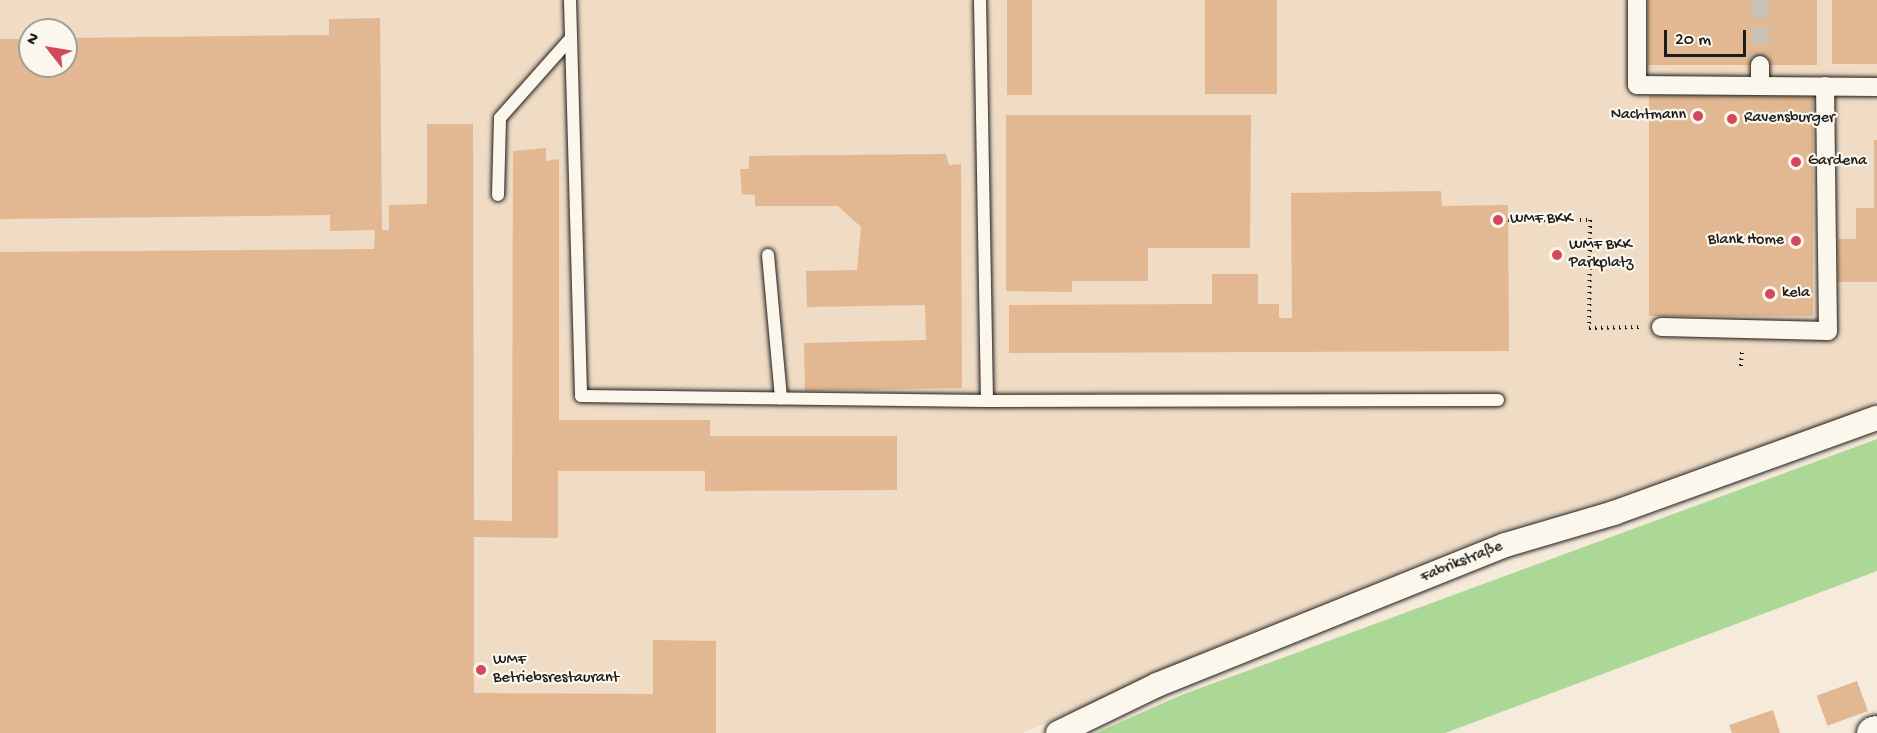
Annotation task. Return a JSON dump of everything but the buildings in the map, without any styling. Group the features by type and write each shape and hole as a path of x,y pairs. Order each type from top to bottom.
{"street":[{"path":"1637,0 1637,85 1877,87"},
{"path":"1760,65 1760,86"},
{"path":"1653,327 1828,331 1825,86"},
{"name":"Fabrikstraße","path":"1058,733 1157,685 1505,545 1624,510 1877,418"}],"lane":[{"path":"570,0 581,396 987,401 1498,400"},
{"path":"980,0 987,401"},
{"path":"498,195 500,118 571,38"},
{"path":"768,255 781,398"}],"path":[{"path":"1508,220 1590,220 1589,328 1653,327"}],"shaded area":[{"path":"0,0 1877,0 1877,401 1855,413 1623,494 1497,532 1221,644 1023,733 0,733"}],"green space":[{"path":"1877,439 1877,571 1445,733 1096,733 1179,696"}],"tunnel":[{"path":"1760,0 1760,65"}],"place":[{"name":"Nachtmann","path":"1698,116"},
{"name":"Ravensburger","path":"1732,119"},
{"name":"Gardena","path":"1796,162"},
{"name":"WMF BKK","path":"1498,220"},
{"name":"Blank Home","path":"1796,241"},
{"name":"WMF BKK Parkplatz","path":"1557,255"},
{"name":"kela","path":"1770,294"},
{"name":"WMF Betriebsrestaurant","path":"481,670"}]}
